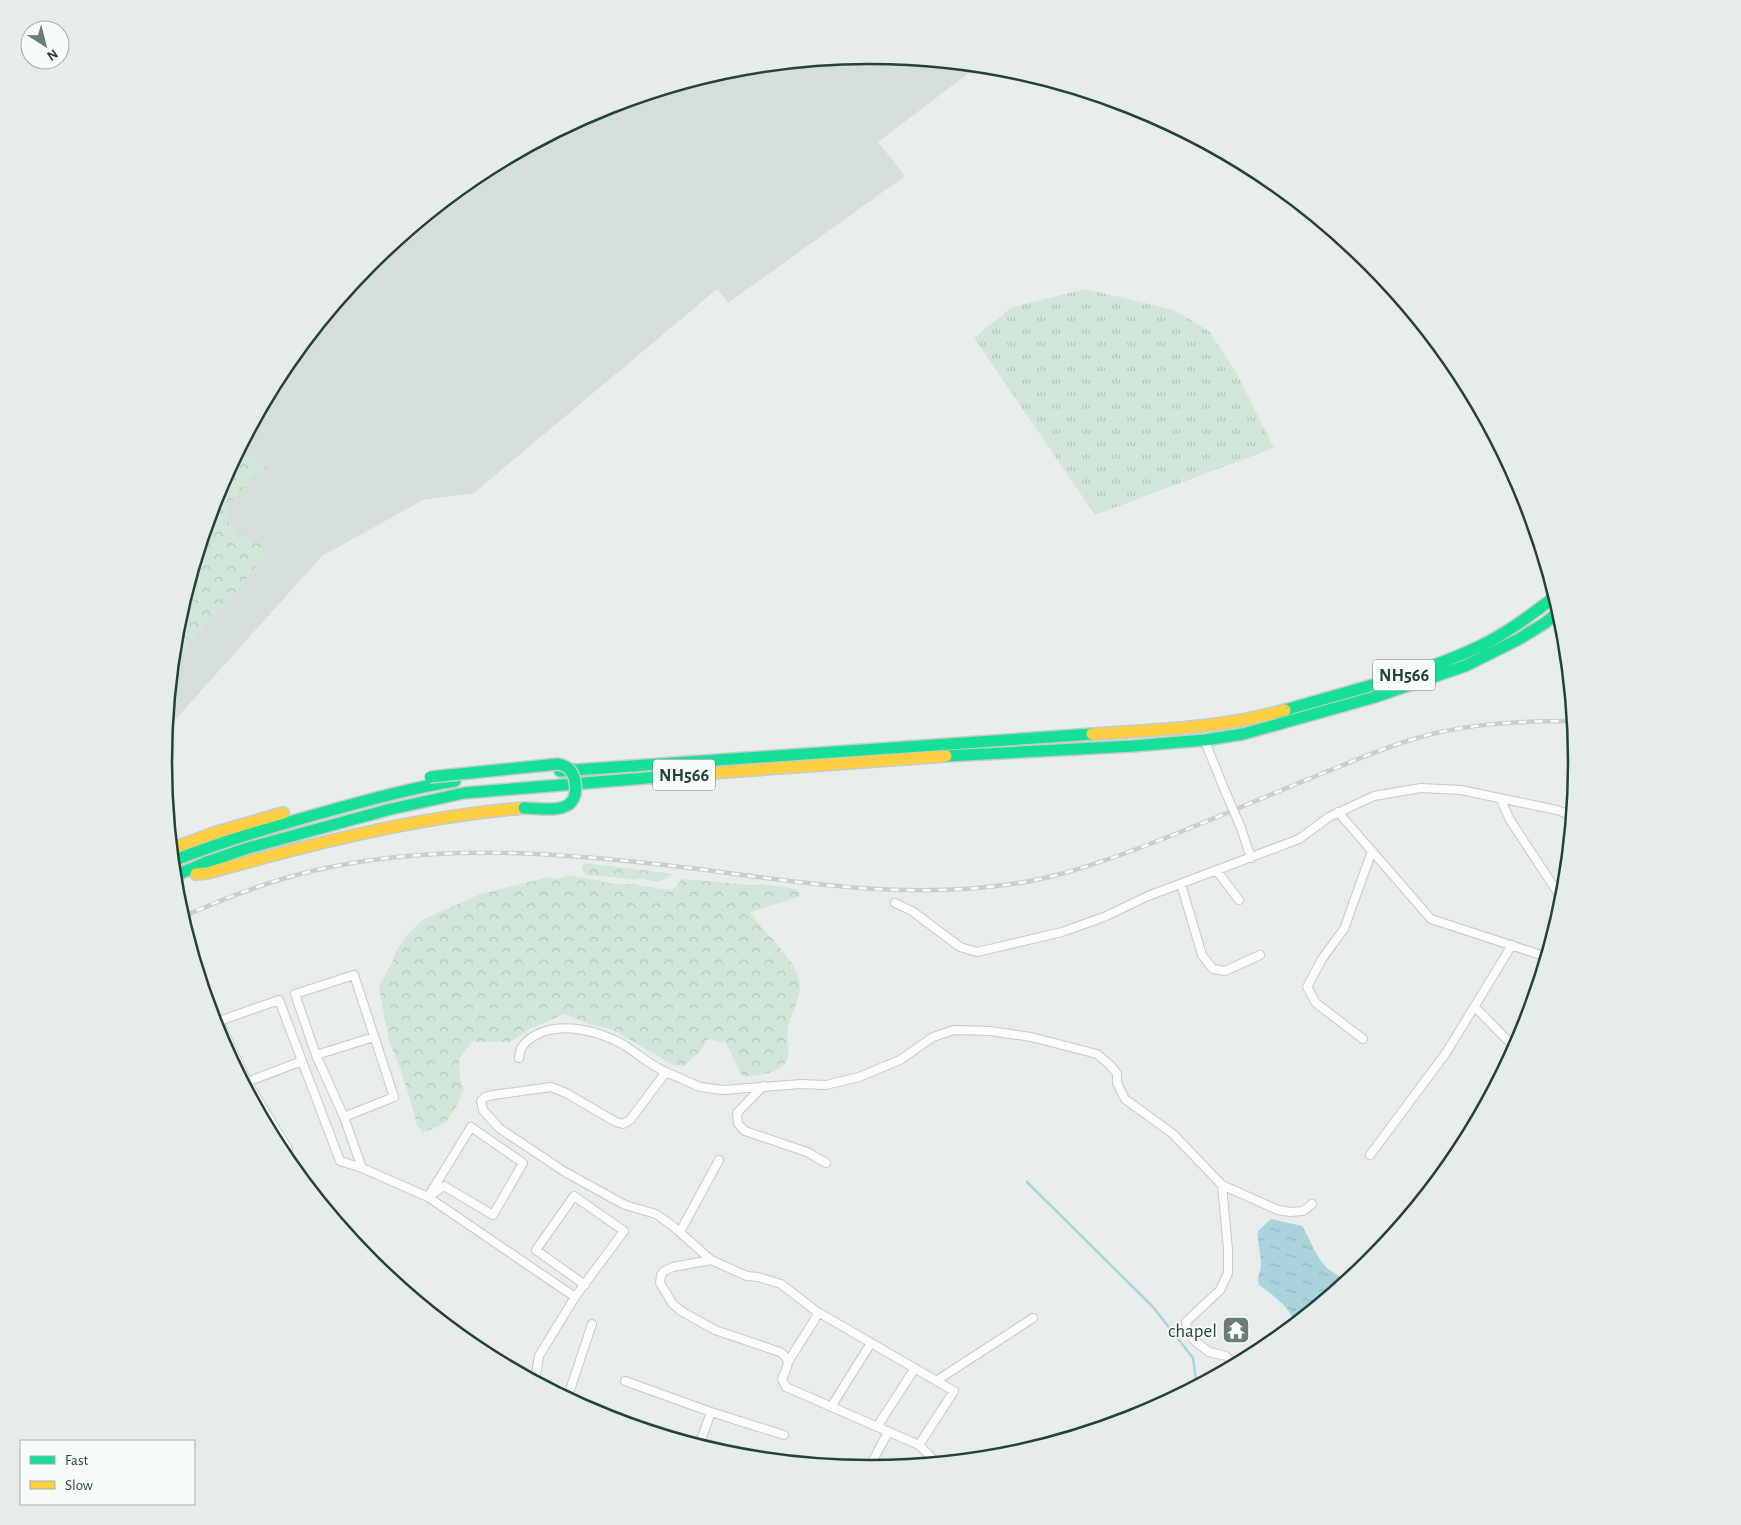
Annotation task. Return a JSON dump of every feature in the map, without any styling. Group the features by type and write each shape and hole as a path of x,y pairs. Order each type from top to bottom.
{"highway":[{"name":"NH566","path":"179,858 277,825 377,797 437,784 496,776 1220,724 1256,718 1422,669 1480,646 1521,622 1550,601"},
{"name":"NH566","path":"181,873 248,848 315,829 391,809 464,793 612,780 1205,740 1243,734 1375,697 1436,677 1492,654 1553,616"},
{"path":"177,842 384,787 430,777 558,764 569,769 574,780 574,797 570,804 562,807 516,808 464,813 410,822 325,841 207,873 181,874"}],"street":[{"path":"1192,726 1205,740 1241,828 1251,858"},
{"path":"896,903 912,911 960,947 977,952 1062,932 1104,917 1148,896 1299,839 1329,816 1374,796 1421,788 1461,790 1557,810 1567,814"},
{"path":"1500,798 1510,820 1557,892"},
{"path":"1338,812 1431,919 1542,954"},
{"path":"1363,1039 1316,1003 1306,987 1322,959 1344,929 1372,851"},
{"path":"1217,871 1239,900"},
{"path":"1181,884 1202,955 1213,969 1225,971 1260,955"},
{"path":"1370,1155 1446,1053 1512,945"},
{"path":"344,1117 394,1097 354,976 295,994 316,1055 344,1117 362,1168"},
{"path":"221,1020 279,1000 340,1161 362,1168 428,1197 575,1297"},
{"path":"1475,1008 1510,1043"},
{"path":"519,1058 520,1049 532,1037 544,1031 566,1028 600,1034 623,1045 666,1072 700,1087 723,1090 801,1084 826,1085 859,1077 900,1060 933,1037 954,1030 990,1031 1031,1037 1097,1054 1117,1074 1117,1083 1125,1098 1173,1134 1222,1185 1278,1210 1290,1212 1303,1211 1312,1204"},
{"path":"316,1055 374,1037"},
{"path":"249,1081 302,1060"},
{"path":"666,1072 630,1120 623,1124 616,1122 566,1093 551,1087 493,1095 481,1101 483,1110 499,1128 596,1190 625,1205 656,1214 680,1232 711,1260 747,1276 758,1277 781,1284 816,1311 954,1391 919,1445"},
{"path":"763,1086 737,1113 738,1124 745,1131 807,1152 826,1163"},
{"path":"471,1127 523,1163 492,1215 444,1186 428,1197 471,1127"},
{"path":"680,1232 719,1160"},
{"path":"1222,1185 1228,1249 1228,1273 1220,1290 1186,1322 1187,1331 1196,1341 1209,1352 1226,1356 1231,1361"},
{"path":"536,1376 539,1356 575,1297 584,1285 624,1231 574,1196 536,1250 584,1285"},
{"path":"711,1260 673,1267 664,1271 660,1284 672,1303 681,1311 715,1330 780,1352 787,1357 788,1362"},
{"path":"816,1311 815,1319 788,1362 782,1379 786,1387 919,1445 931,1458"},
{"path":"936,1381 1033,1318"},
{"path":"569,1393 592,1324"},
{"path":"831,1407 871,1343"},
{"path":"877,1427 915,1368"},
{"path":"625,1381 711,1412 784,1435"},
{"path":"701,1440 711,1412"},
{"path":"873,1461 888,1432"}],"shaded area":[{"path":"825,65 916,65 971,71 878,142 905,176 728,303 717,289 474,493 423,500 322,556 173,722 185,626 209,538 225,495 265,413 316,337 345,302 376,268 445,208 521,157 561,136 603,117 646,101 690,88 734,77"}],"green space":[{"path":"1086,289 1174,310 1209,331 1236,372 1274,448 1095,515 974,338 1012,307"},
{"path":"244,453 268,467 259,471 231,502 226,509 225,516 238,533 250,541 258,543 263,549 264,556 234,596 211,618 181,655 185,626 209,538 225,495"},
{"path":"585,863 673,874 660,881 587,875 582,869"},
{"path":"569,875 615,884 633,884 669,890 675,888 682,879 775,886 799,891 801,895 799,897 750,912 793,965 799,980 799,994 788,1029 788,1055 785,1063 771,1072 742,1076 726,1043 708,1039 701,1050 684,1066 673,1065 613,1030 589,1024 564,1014 528,1030 510,1042 472,1042 459,1059 460,1078 464,1090 455,1109 445,1123 423,1133 417,1125 397,1060 389,1041 379,985 392,963 396,951 407,935 422,920 480,894 549,877 558,879"}],"water":[{"path":"1271,1219 1302,1226 1323,1263 1341,1279 1293,1319 1286,1308 1259,1285 1258,1277 1261,1264 1258,1231"}],"waterway":[{"path":"1027,1182 1153,1307 1193,1358 1196,1380"}],"railway":[{"path":"189,914 248,890 317,870 363,861 456,853 503,853 597,858 810,883 891,890 972,888 1012,884 1054,876 1123,854 1177,834 1391,746 1413,739 1461,728 1517,722 1568,721"}],"traffic: fast":[{"path":"1285,710 1433,666 1480,646 1500,635 1550,601"},
{"path":"946,756 1133,746 1205,740 1243,734 1375,697 1465,666 1519,639 1554,616"},
{"path":"560,771 1092,734"},
{"path":"430,777 558,764 569,769 574,777 576,787 572,802 563,807 552,809 524,808"},
{"path":"181,873 248,848 391,809 464,793 683,775"},
{"path":"179,859 230,840 306,817 422,787 455,781"}],"traffic: slow":[{"path":"1092,734 1213,724 1237,721 1285,710"},
{"path":"683,775 946,756"},
{"path":"196,874 207,873 325,842 403,825 483,812 524,808"},
{"path":"177,847 214,833 283,813"}],"place":[{"name":"chapel","path":"1236,1330"}]}
